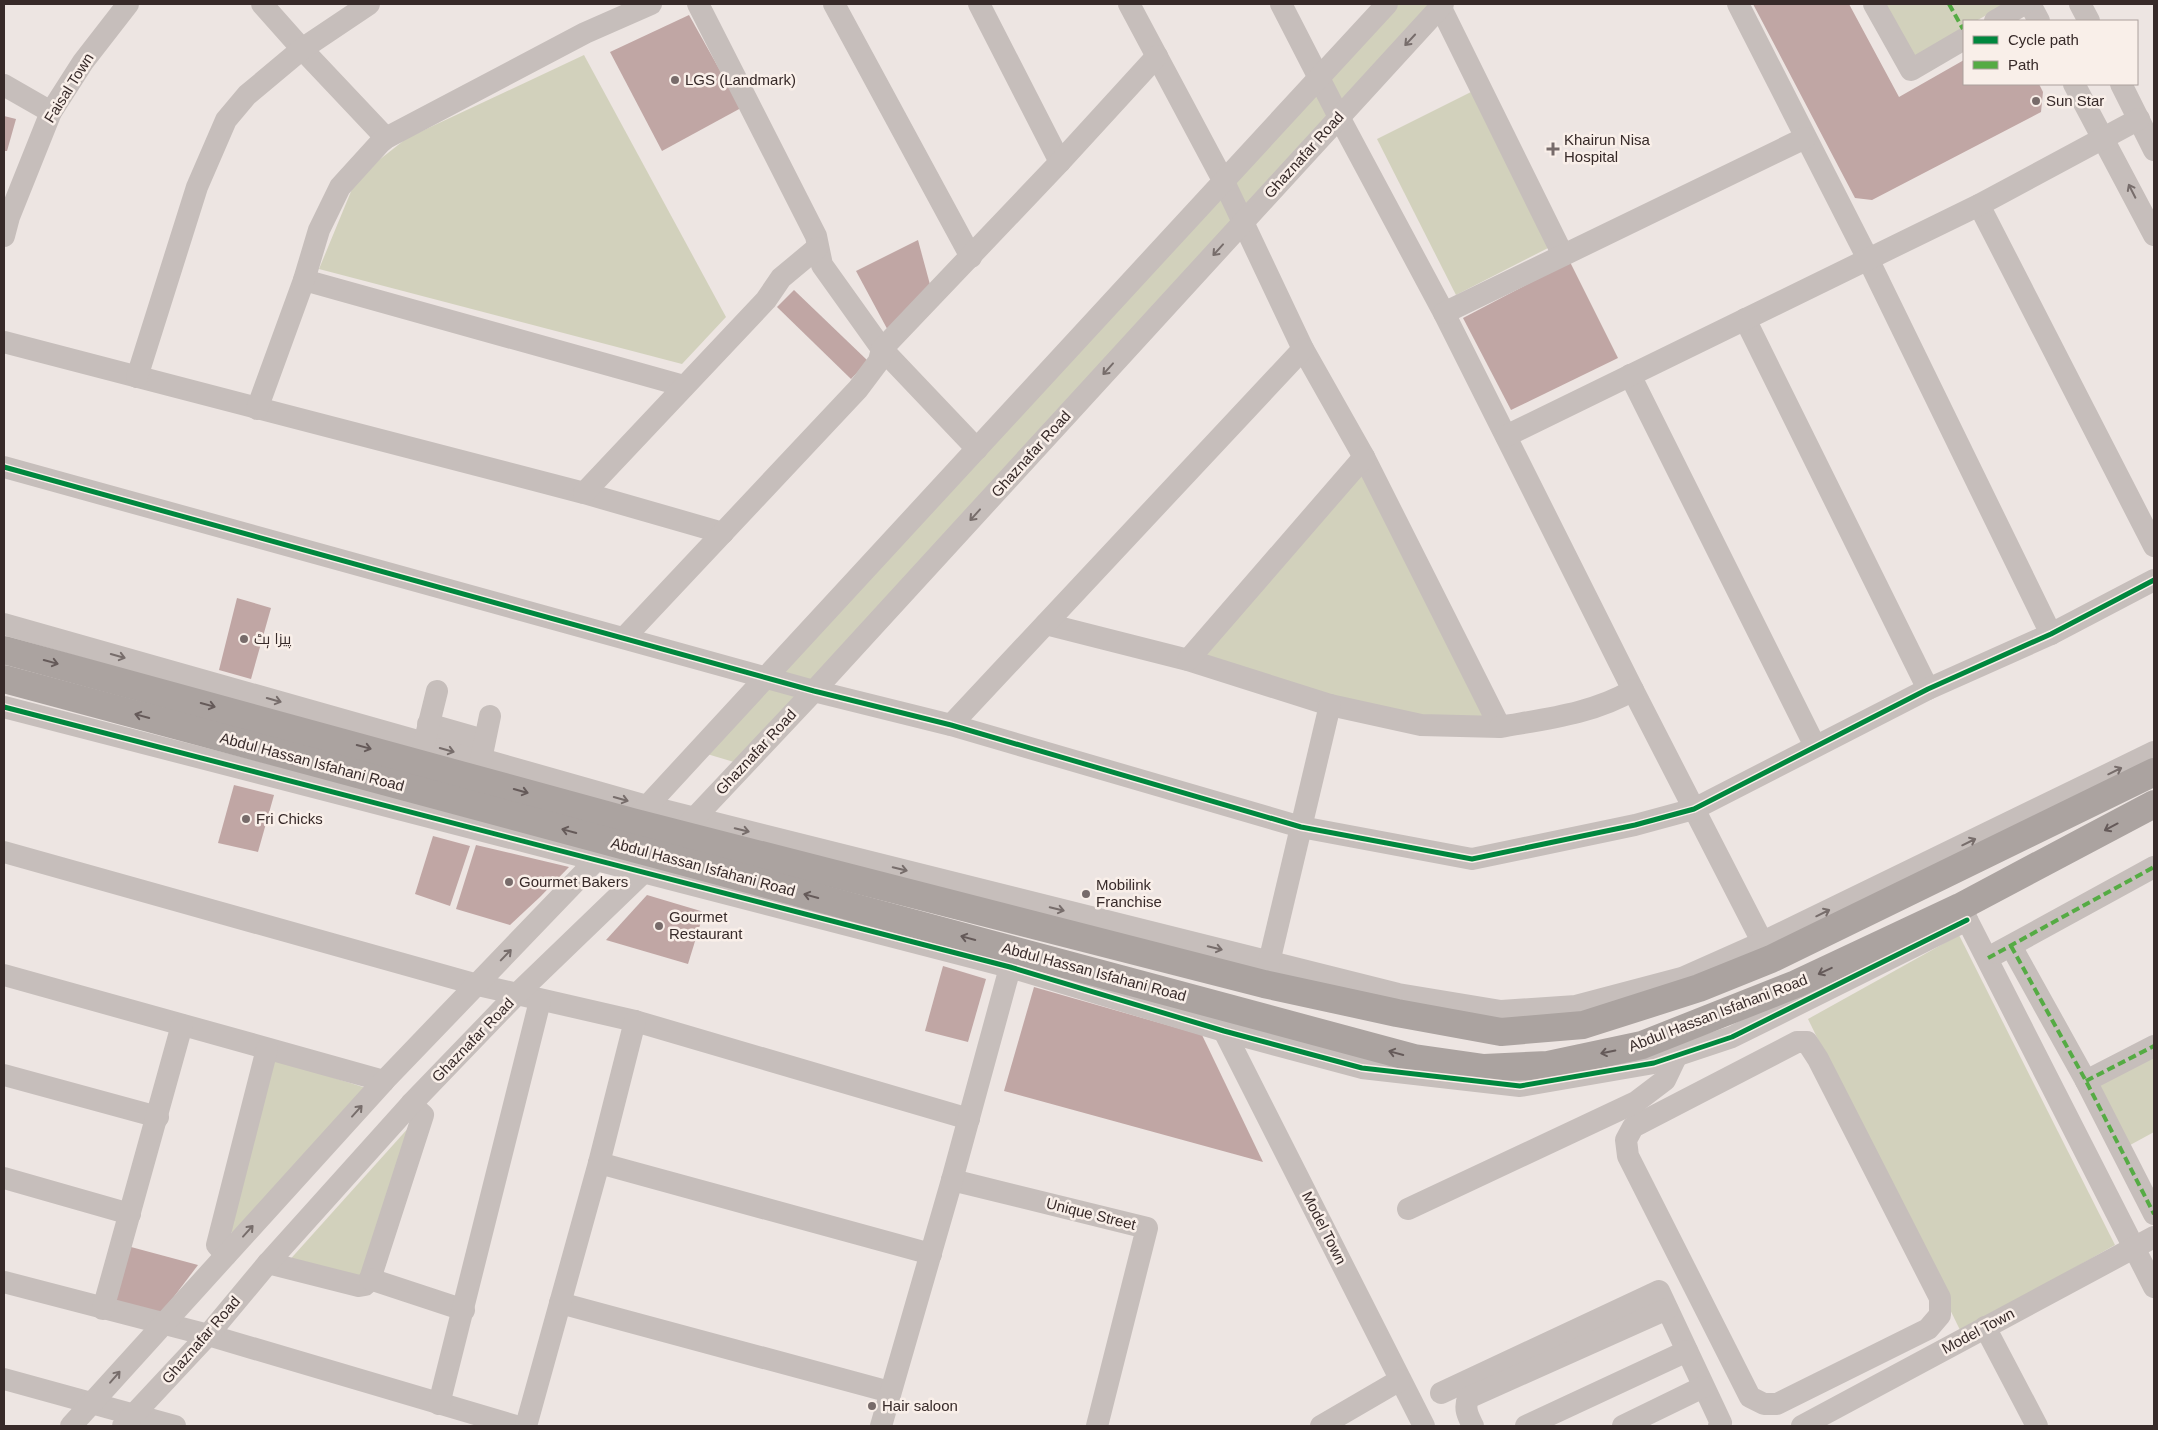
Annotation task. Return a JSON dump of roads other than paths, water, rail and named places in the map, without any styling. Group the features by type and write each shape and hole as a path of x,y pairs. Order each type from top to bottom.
{"main road":[{"name":"Abdul Hassan Isfahani Road","path":"4,650 424,743 480,759 640,814 1266,973 1397,1013 1501,1032 1583,1025 1699,988 1767,951 2154,772"},
{"name":"Abdul Hassan Isfahani Road","path":"4,679 604,852 1012,959 1414,1058 1484,1068 1548,1065 1642,1046 1964,913 2154,804"}],"street":[{"path":"262,4 386,138"},
{"path":"137,377 197,187 226,120 247,95 302,49 369,4"},
{"path":"257,409 304,280 319,230 340,187 386,138 585,33 651,4"},
{"path":"698,4 816,236 822,266 882,350 977,449"},
{"path":"834,4 971,257"},
{"path":"979,4 1060,162"},
{"path":"1129,4 1224,182 1303,349 1364,457 1500,727"},
{"path":"1281,4 1444,313 1633,690 1767,951 2154,752"},
{"path":"71,1426 384,1081 640,814 1387,4"},
{"path":"1738,4 1868,259 2051,634"},
{"path":"1874,4 1911,70 1963,40"},
{"path":"1996,20 2024,4"},
{"path":"2030,4 2039,20"},
{"path":"2080,4 2088,20"},
{"path":"1441,5 1564,255"},
{"name":"Ghaznafar Road","path":"129,1420 208,1335 268,1263 412,1104 516,995 652,864 814,690 1441,5"},
{"name":"Faisal Town","path":"4,236 9,217 51,112 121,6"},
{"path":"624,638 858,389 879,361 882,350 1060,162 1157,56"},
{"path":"4,85 51,112"},
{"path":"2075,85 2154,235"},
{"path":"2122,85 2154,150"},
{"path":"1506,436 1980,205 2139,119"},
{"path":"1444,313 1805,138"},
{"path":"1980,205 2154,546"},
{"path":"584,493 766,300 781,278 817,248"},
{"path":"304,280 684,386"},
{"path":"1745,320 1928,689"},
{"path":"4,342 584,493 723,533"},
{"path":"951,725 1303,349"},
{"path":"1630,375 1815,746"},
{"path":"1188,660 1364,457"},
{"path":"4,468 766,677 951,725 1301,827 1472,860 1635,825 1694,809 1928,689 2051,634 2154,580"},
{"path":"4,624 480,759 490,716"},
{"path":"1046,624 1188,660 1330,706 1421,725 1500,727 1571,714 1618,699 1633,690"},
{"path":"424,743 438,691"},
{"path":"1266,973 1330,706"},
{"path":"4,707 604,852"},
{"path":"4,852 478,985 540,1001 635,1021 969,1119"},
{"path":"1988,958 2154,867"},
{"path":"881,1426 952,1180 1012,959 1224,1031 1362,1068 1520,1086 1654,1063 1732,1037 1964,913 2154,1287"},
{"path":"2011,946 2086,1082 2154,1214"},
{"path":"4,975 384,1081"},
{"path":"439,1404 540,1001"},
{"path":"526,1426 599,1162 635,1021"},
{"path":"103,1309 158,1117 182,1025"},
{"name":"Model Town","path":"1224,1031 1424,1426"},
{"path":"1797,1042 1807,1042 1818,1059 1940,1298 1940,1315 1928,1329 1777,1404 1764,1404 1750,1397 1628,1156 1626,1140 1633,1127 1682,1102 1797,1042"},
{"path":"2086,1082 2154,1046"},
{"path":"226,1255 217,1246 267,1049"},
{"path":"1408,1209 1636,1102 1665,1080 1677,1055"},
{"path":"4,1075 158,1117"},
{"path":"1665,1080 1682,1102"},
{"path":"268,1263 359,1286 365,1285 370,1279 423,1115 412,1104"},
{"path":"599,1162 931,1254"},
{"path":"4,1178 130,1214"},
{"name":"Unique Street","path":"952,1180 1147,1228 1097,1426"},
{"name":"Model Town","path":"1802,1426 1840,1418 1985,1328 2154,1237"},
{"path":"370,1279 464,1310"},
{"path":"4,1282 208,1335 516,1426"},
{"path":"1441,1393 1659,1291 1721,1424 1719,1426"},
{"path":"560,1303 890,1392"},
{"path":"1473,1426 1466,1412 1465,1405 1468,1398 1667,1309"},
{"path":"1985,1328 2037,1426"},
{"path":"1526,1426 1687,1351"},
{"path":"4,1379 93,1403 129,1420 175,1426"},
{"path":"1321,1426 1400,1380"},
{"path":"1623,1426 1704,1387"}],"place":[{"name":"LGS (Landmark)","path":"675,80"},
{"name":"Sun Star","path":"2036,101"},
{"name":"Khairun Nisa Hospital","path":"1553,149"},
{"name":"پیزا ہٹ","path":"244,639"},
{"name":"Fri Chicks","path":"246,819"},
{"name":"Gourmet Bakers","path":"509,882"},
{"name":"Mobilink Franchise","path":"1086,894"},
{"name":"Gourmet Restaurant","path":"659,926"},
{"name":"Hair saloon","path":"872,1406"}]}
